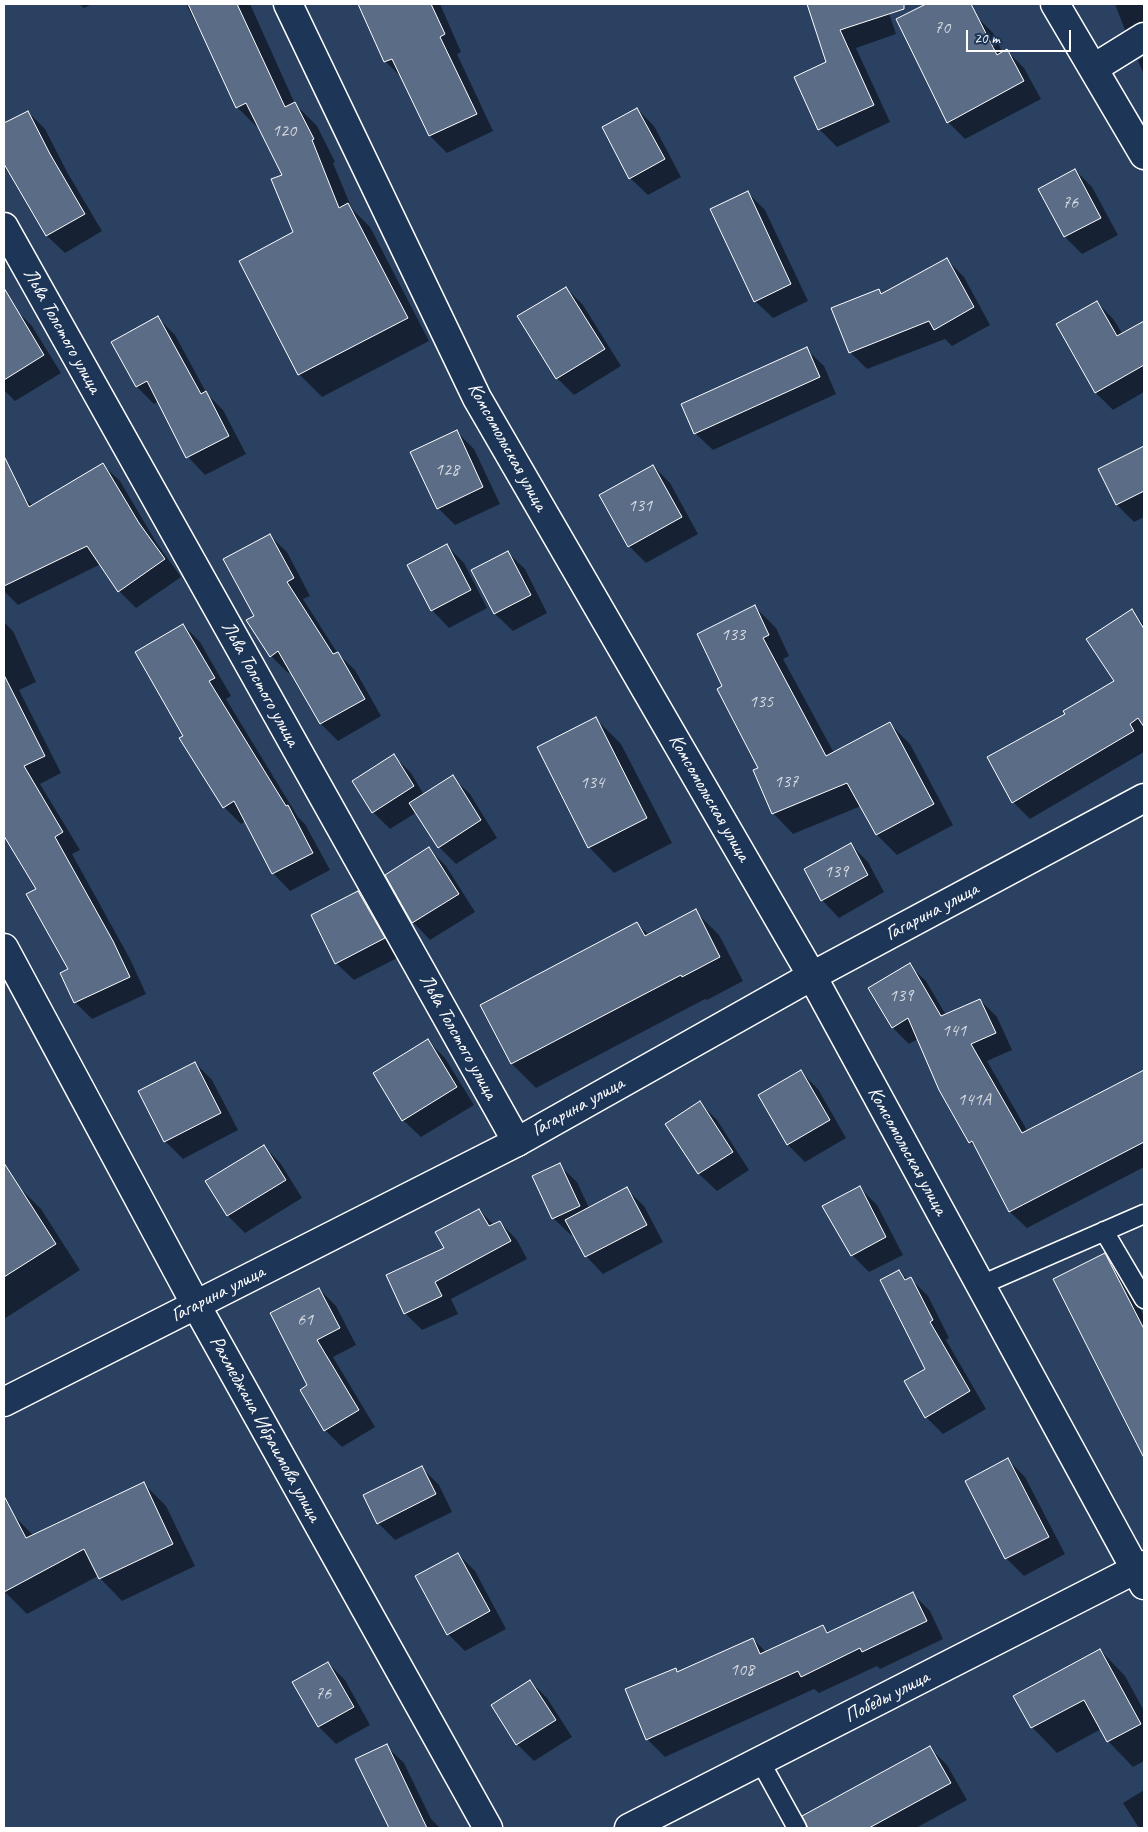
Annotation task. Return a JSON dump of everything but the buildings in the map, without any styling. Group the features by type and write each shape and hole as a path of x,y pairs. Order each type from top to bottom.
{"street":[{"name":"Комсомольская улица","path":"288,4 477,398 812,976 981,1285 1142,1573"},
{"path":"1055,4 1144,155"},
{"path":"1094,68 1144,37"},
{"name":"Льва Толстого улица","path":"4,227 517,1142"},
{"name":"Гагарина улица","path":"4,1402 517,1142 812,976 1144,798"},
{"name":"Рахмеджана Ибраимова улица","path":"4,948 196,1305 488,1828"},
{"name":"Победы улица","path":"629,1828 760,1761 1142,1573"}],"lane":[{"path":"981,1285 1144,1214"},
{"path":"1104,1231 1144,1298"},
{"path":"760,1761 797,1828"}]}
